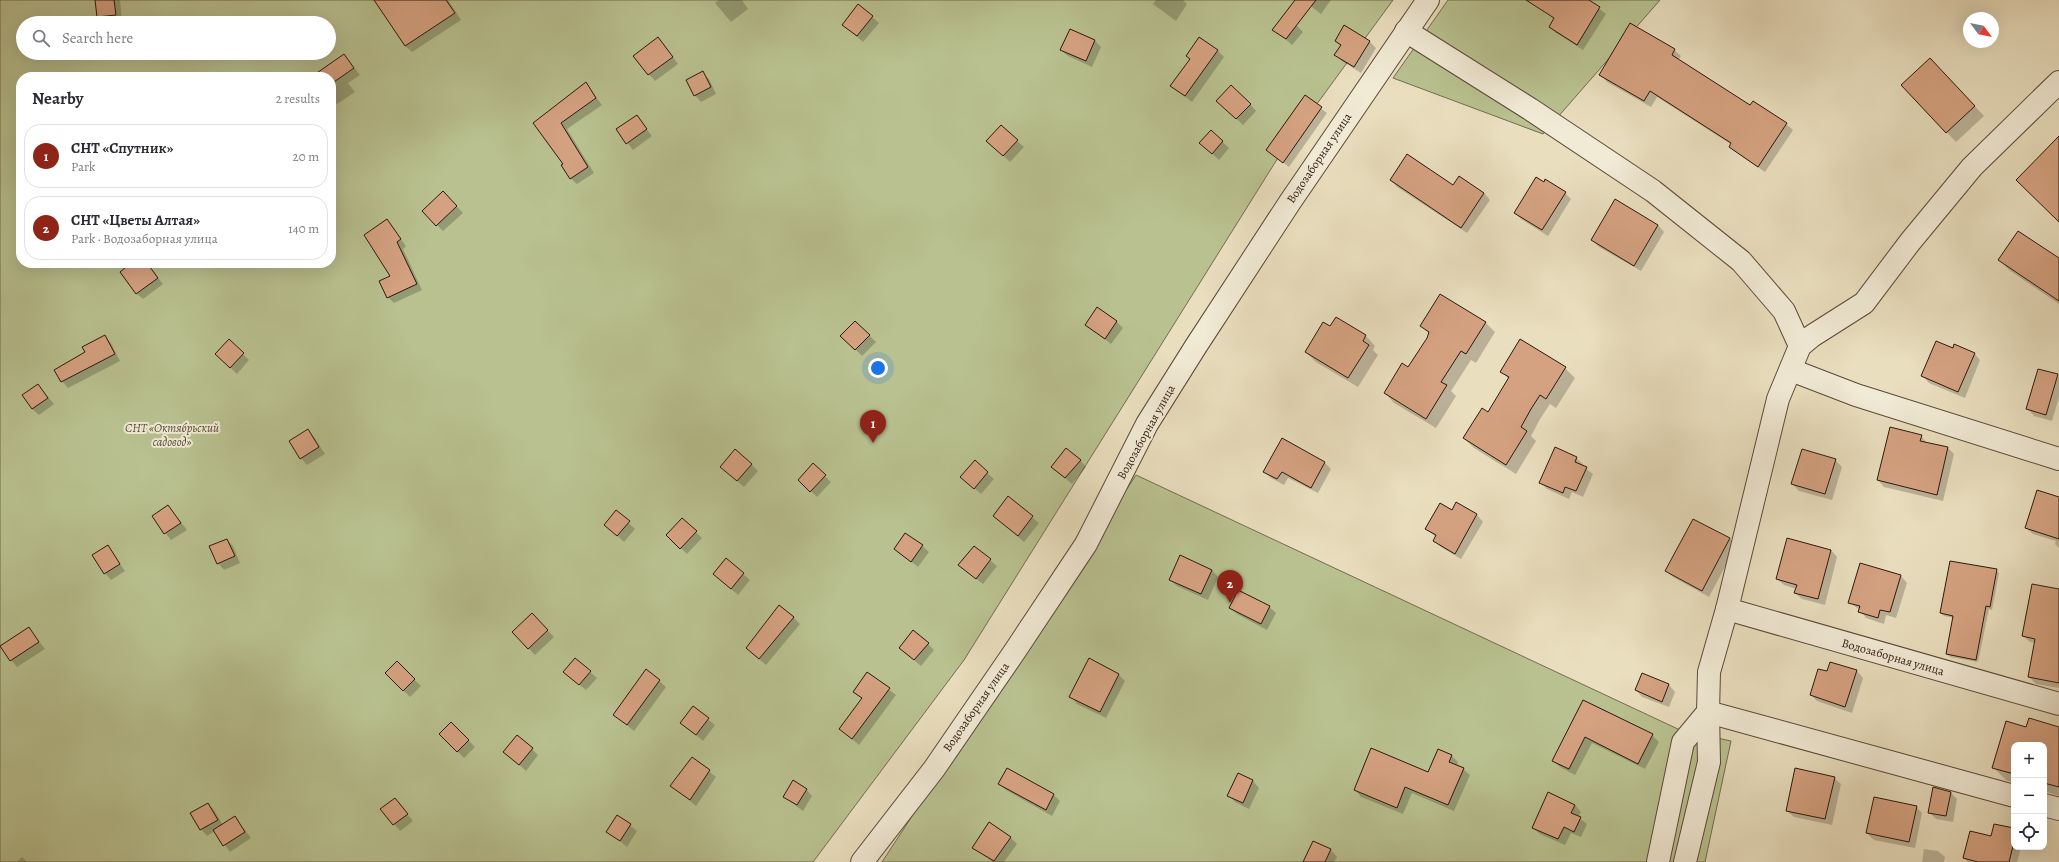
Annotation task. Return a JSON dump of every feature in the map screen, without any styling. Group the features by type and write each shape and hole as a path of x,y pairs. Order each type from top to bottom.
{"street":[{"name":"Водозаборная улица","path":"862,862 934,769 1082,550 1147,424 1196,346 1290,202 1428,0"},
{"path":"1406,31 1530,109 1653,190 1736,256 1784,311 1800,346"},
{"path":"1685,862 1709,762 1709,672 1727,609 1778,399 1800,346 1812,336 1864,303 1910,242 1972,167 2059,82"},
{"path":"1791,370 1856,395 2059,459"},
{"name":"Водозаборная улица","path":"1727,609 2059,704"},
{"path":"1708,712 2011,795"},
{"path":"1658,862 1683,742 1708,712"},
{"path":"2047,805 2059,809"}],"green space":[{"name":"СНТ «Октябрьский садовод»","path":"0,0 1393,0 1281,153 964,660 813,862 0,862"},
{"path":"1448,0 1660,0 1543,134 1393,78"},
{"path":"1136,475 1680,730 1731,741 1705,862 882,862"}],"building":[{"path":"95,0 114,0 116,15 97,16"},
{"path":"374,0 446,0 455,13 405,46"},
{"path":"1295,0 1316,0 1286,39 1272,30"},
{"path":"1526,0 1589,0 1600,7 1577,45 1549,27 1554,18"},
{"path":"858,4 873,16 857,36 842,25"},
{"path":"1630,23 1675,49 1672,55 1750,105 1753,101 1787,123 1758,167 1729,147 1731,143 1650,91 1644,101 1599,75"},
{"path":"1344,25 1370,41 1354,67 1334,55 1341,45 1335,41"},
{"path":"1070,29 1095,40 1086,61 1060,50"},
{"path":"658,37 673,57 648,75 633,56"},
{"path":"1199,37 1218,50 1185,96 1170,86 1190,59 1186,56"},
{"path":"344,54 354,68 336,81 336,72 318,72 336,60"},
{"path":"1930,58 1975,106 1946,133 1901,85"},
{"path":"703,71 711,87 694,96 686,80"},
{"path":"586,82 596,98 561,123 588,167 570,179 561,165 563,164 533,123"},
{"path":"1231,85 1251,104 1236,119 1216,101"},
{"path":"1305,95 1322,107 1283,163 1266,150"},
{"path":"637,115 647,129 626,144 616,129"},
{"path":"1001,125 1018,140 1003,156 986,141"},
{"path":"1211,130 1223,141 1212,154 1199,143"},
{"path":"2059,136 2059,222 2016,180"},
{"path":"1407,154 1453,185 1459,176 1484,193 1461,228 1390,180"},
{"path":"1536,177 1544,182 1545,179 1566,192 1542,230 1514,213"},
{"path":"443,191 457,206 436,226 422,211"},
{"path":"1615,199 1658,225 1634,266 1591,240"},
{"path":"387,219 401,239 397,242 417,284 387,298 379,281 390,276 364,235"},
{"path":"2018,231 2059,258 2059,301 1998,260"},
{"path":"125,268 151,268 158,278 136,294 120,272"},
{"path":"1440,294 1486,322 1466,354 1461,351 1441,382 1447,385 1426,419 1384,393 1402,363 1408,367 1427,338 1429,332 1420,326"},
{"path":"1097,307 1117,321 1105,339 1085,325"},
{"path":"1336,317 1366,335 1363,341 1369,345 1348,378 1305,352 1323,322 1330,326"},
{"path":"855,321 870,335 855,350 840,336"},
{"path":"105,335 115,354 61,382 54,370 85,352 82,347"},
{"path":"229,339 244,353 230,368 215,354"},
{"path":"1520,339 1566,367 1546,399 1540,395 1531,409 1521,427 1527,431 1506,465 1463,438 1482,408 1488,412 1509,377 1500,372"},
{"path":"1936,341 1953,348 1954,344 1975,353 1958,392 1921,376"},
{"path":"2038,369 2058,374 2046,415 2026,409"},
{"path":"38,384 48,398 32,409 22,395"},
{"path":"1890,427 1922,435 1920,441 1948,447 1937,495 1877,480"},
{"path":"308,429 319,447 300,459 289,441"},
{"path":"1282,438 1325,462 1311,488 1282,472 1277,479 1263,472"},
{"path":"1555,447 1577,457 1575,462 1587,467 1576,491 1565,487 1563,493 1539,483"},
{"path":"1066,448 1081,460 1065,478 1051,467"},
{"path":"735,449 752,464 737,481 720,467"},
{"path":"1802,449 1836,459 1825,494 1791,484"},
{"path":"975,460 988,472 974,489 960,477"},
{"path":"813,463 826,475 810,492 798,480"},
{"path":"2037,490 2059,497 2059,539 2025,528"},
{"path":"1008,496 1033,516 1018,536 993,516"},
{"path":"1456,502 1477,514 1455,554 1433,541 1436,535 1425,529 1440,503 1452,510"},
{"path":"168,505 181,523 164,534 152,516"},
{"path":"616,510 630,521 617,536 604,525"},
{"path":"682,518 697,531 680,549 666,535"},
{"path":"1693,519 1730,538 1702,591 1665,571"},
{"path":"905,533 923,545 911,562 894,549"},
{"path":"1787,538 1831,550 1818,599 1794,593 1797,585 1776,579"},
{"path":"227,539 235,556 217,564 209,546"},
{"path":"108,545 120,564 104,574 92,555"},
{"path":"974,546 991,559 976,579 958,565"},
{"path":"1180,555 1212,570 1201,594 1169,580"},
{"path":"726,558 744,573 731,589 713,574"},
{"path":"1950,561 1997,569 1990,607 1986,606 1976,660 1946,654 1953,616 1940,613"},
{"path":"1860,563 1901,575 1890,612 1880,610 1878,618 1858,612 1860,606 1848,603"},
{"path":"2032,584 2059,589 2059,683 2028,677 2035,639 2022,636"},
{"path":"1238,590 1270,606 1261,624 1229,608"},
{"path":"779,605 794,617 759,659 746,648"},
{"path":"532,613 548,630 528,649 512,632"},
{"path":"29,627 39,642 10,661 0,646"},
{"path":"913,630 929,643 914,660 899,648"},
{"path":"575,658 591,671 579,685 563,672"},
{"path":"1089,658 1119,674 1100,712 1069,697"},
{"path":"397,661 415,679 403,691 385,673"},
{"path":"1830,662 1857,670 1845,707 1810,695 1818,669 1827,671"},
{"path":"646,669 660,680 627,725 613,715"},
{"path":"867,672 890,688 852,739 839,729 862,698 853,692"},
{"path":"1642,673 1669,684 1662,702 1635,690"},
{"path":"1583,700 1653,734 1638,764 1585,737 1569,769 1552,761"},
{"path":"693,706 709,718 696,735 680,723"},
{"path":"2029,718 2059,727 2059,787 2047,784 2047,742 2011,742 2011,773 1992,768 2006,721 2026,727"},
{"path":"451,722 469,740 457,752 439,734"},
{"path":"517,735 533,748 519,765 503,752"},
{"path":"1371,748 1428,772 1438,749 1452,755 1449,762 1464,768 1448,805 1405,787 1397,808 1354,790"},
{"path":"692,757 710,770 690,800 670,786"},
{"path":"1007,768 1054,794 1046,810 998,784"},
{"path":"1795,768 1835,777 1825,819 1786,811"},
{"path":"1238,773 1253,780 1243,803 1227,796"},
{"path":"793,780 807,789 797,805 783,797"},
{"path":"1933,787 1951,792 1946,816 1928,813"},
{"path":"1548,792 1575,805 1571,813 1581,817 1574,832 1564,827 1558,839 1532,828"},
{"path":"1874,797 1917,806 1909,842 1866,833"},
{"path":"395,798 408,814 393,825 380,809"},
{"path":"208,803 218,820 200,830 190,813"},
{"path":"617,815 631,824 620,841 606,832"},
{"path":"235,816 245,832 223,846 213,830"},
{"path":"989,822 1011,837 994,861 972,848"},
{"path":"1994,824 2011,827 2012,850 2009,862 1978,862 1963,858 1970,831 1991,836"},
{"path":"1313,841 1331,849 1325,862 1303,862"}],"place":[{"name":"СНТ «Спутник»","path":"873,443"},
{"name":"СНТ «Цветы Алтая»","path":"1230,603"}]}
